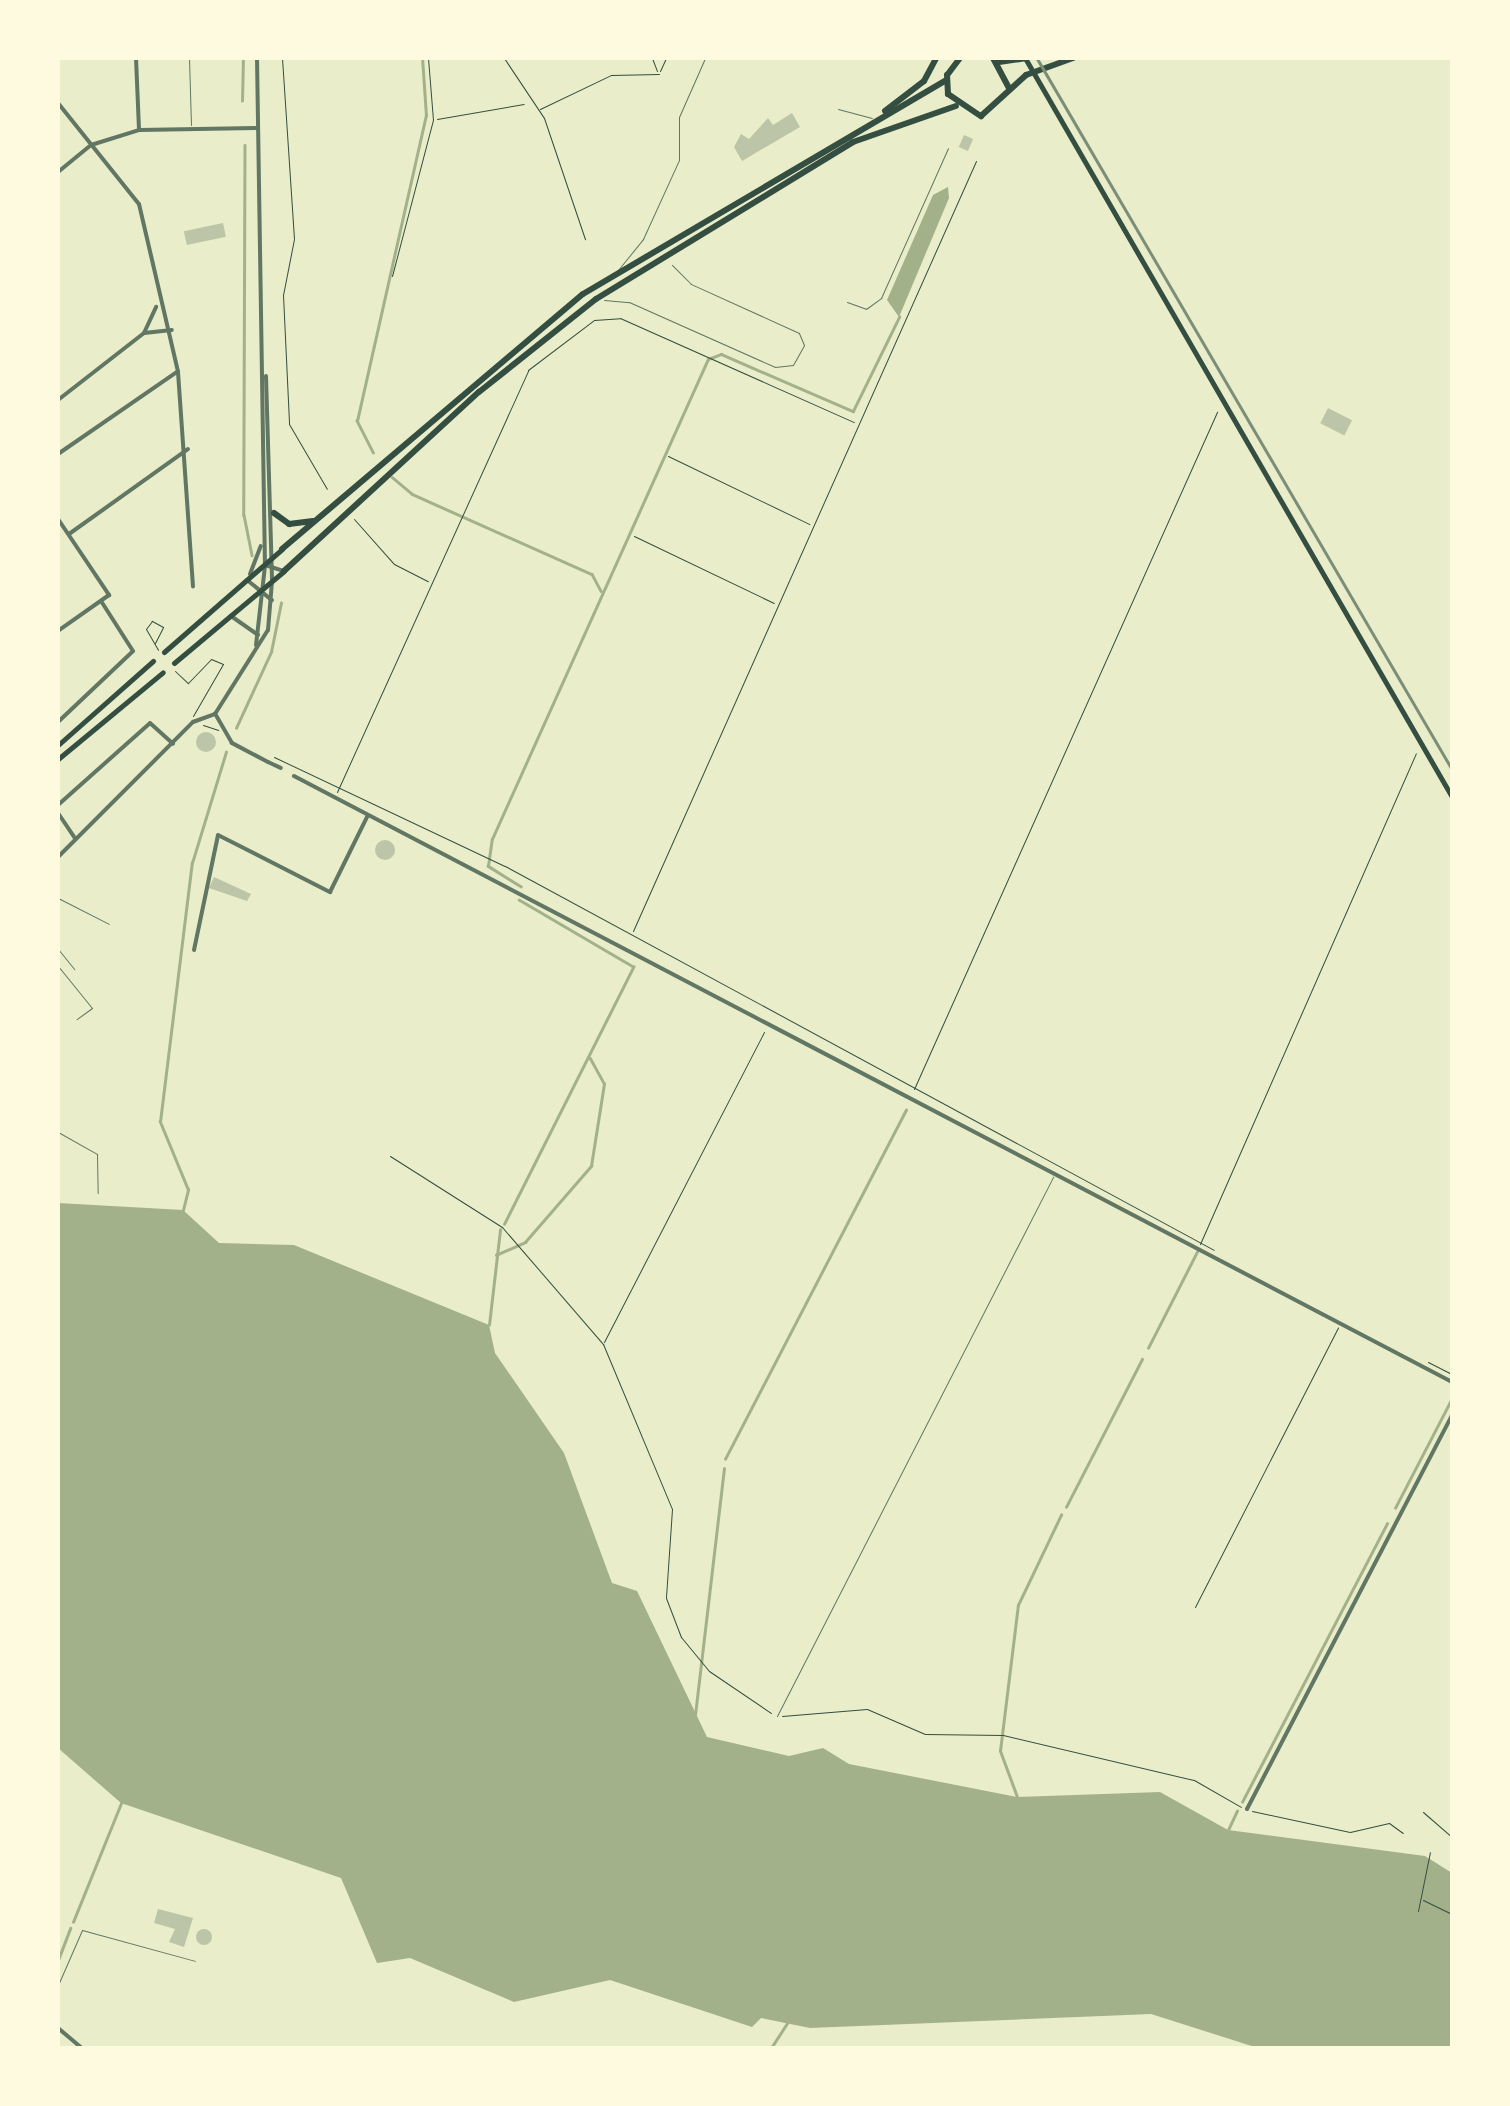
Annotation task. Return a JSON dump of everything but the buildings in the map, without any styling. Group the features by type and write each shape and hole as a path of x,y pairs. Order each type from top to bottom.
{"highway":[{"path":"884,112 926,78 936,58"},
{"path":"948,58 950,68"},
{"path":"956,106 946,80 950,68 960,58"},
{"path":"1008,89 996,60 1026,58"},
{"path":"284,571 406,455 596,299 834,152 916,112 956,106 986,115 1008,89 1073,58"},
{"path":"282,550 618,270 872,118 946,80"},
{"path":"274,512 291,524 314,521"}],"main road":[{"path":"1026,58 1452,797"},
{"path":"164,652 282,550"},
{"path":"174,663 284,571"},
{"path":"58,744 153,661"},
{"path":"58,759 163,672"}],"street":[{"path":"136,58 139,130"},
{"path":"58,857 194,722 215,714 255,650 272,600 274,512 265,371 258,58"},
{"path":"58,103 139,204 156,307 172,330 178,372 188,449 193,586"},
{"path":"58,172 91,145 139,130 258,128"},
{"path":"58,400 144,333 156,307"},
{"path":"144,333 172,330"},
{"path":"255,650 264,564 265,371"},
{"path":"58,454 178,372"},
{"path":"58,535 188,449"},
{"path":"58,520 109,595 58,631"},
{"path":"263,537 247,580 263,586 272,600"},
{"path":"264,564 272,570 284,571"},
{"path":"58,722 134,651 101,601"},
{"path":"228,616 258,635"},
{"path":"215,714 219,730 281,768"},
{"path":"58,806 150,723 172,744"},
{"path":"294,776 768,1023 1053,1177 1452,1382"},
{"path":"58,814 75,838"},
{"path":"194,950 218,835 330,892 367,816"},
{"path":"1248,1809 1452,1416"},
{"path":"58,2028 82,2048"}],"lane":[{"path":"190,58 191,129"},
{"path":"618,270 644,239 679,160 677,122 705,58"},
{"path":"838,109 872,118"},
{"path":"847,302 878,303 948,148"},
{"path":"596,299 629,302 776,367 794,365 804,345 799,333 691,284 672,266"},
{"path":"58,898 109,924"},
{"path":"58,949 74,969"},
{"path":"58,966 92,1008 77,1019"},
{"path":"58,1132 98,1154 98,1192"},
{"path":"777,1716 1053,1177"},
{"path":"58,1985 82,1930 195,1960"}],"path":[{"path":"282,58 294,239 283,295 289,424 327,489"},
{"path":"392,276 433,120 428,58"},
{"path":"504,58 526,102 538,110 585,239"},
{"path":"652,58 659,74"},
{"path":"659,74 666,58"},
{"path":"538,110 611,76 659,74"},
{"path":"433,120 526,102"},
{"path":"625,948 976,161"},
{"path":"340,787 528,370 594,320 620,318 857,424"},
{"path":"908,1101 1218,412"},
{"path":"668,456 812,525"},
{"path":"353,518 394,564 432,582"},
{"path":"634,536 777,604"},
{"path":"155,643 161,624 152,621 147,635 182,679 192,682 211,659 223,664 194,722 219,730 227,726"},
{"path":"265,754 494,861 914,1091 1202,1242 1416,753"},
{"path":"603,1344 768,1023"},
{"path":"390,1156 516,1240 603,1344 672,1509 666,1598 698,1658 709,1670 777,1716 867,1709 925,1734 1002,1736 1194,1780 1248,1809 1350,1832 1390,1823 1403,1833"},
{"path":"1195,1607 1340,1326"},
{"path":"1422,1812 1452,1837"},
{"path":"1418,1911 1430,1852"},
{"path":"1420,1898 1452,1914"}],"shaded area":[{"path":"948,187 949,198 899,317 887,300 933,195"},
{"path":"58,1203 183,1210 219,1243 294,1245 489,1325 495,1353 564,1453 612,1583 637,1591 707,1737 789,1756 823,1748 849,1764 1017,1797 1160,1792 1228,1830 1425,1856 1452,1873 1452,2048 1258,2048 1151,2014 810,2028 761,2018 752,2027 610,1980 514,2002 410,1958 377,1963 341,1878 121,1803 58,1748"}],"waterway":[{"path":"242,101 243,58"},
{"path":"373,453 357,421 426,116 422,58"},
{"path":"245,145 244,515 252,555"},
{"path":"521,887 488,866 492,839 708,359 721,354 853,411 899,317"},
{"path":"392,477 412,494 592,574 601,591"},
{"path":"236,728 271,652 281,603"},
{"path":"183,1210 188,1190 160,1122 192,863 226,752"},
{"path":"504,1224 633,967 519,900"},
{"path":"496,1255 525,1242 591,1166 604,1084 590,1059"},
{"path":"725,1459 906,1110"},
{"path":"489,1325 500,1230"},
{"path":"1148,1348 1197,1252"},
{"path":"1066,1507 1142,1359"},
{"path":"1395,1508 1452,1398"},
{"path":"695,1715 724,1469"},
{"path":"1017,1797 1000,1751 1018,1605 1061,1515"},
{"path":"1242,1802 1387,1523"},
{"path":"73,1922 121,1803"},
{"path":"1228,1830 1237,1811"},
{"path":"58,1960 70,1928"},
{"path":"771,2048 787,2023"}],"railway":[{"path":"1037,58 1452,769"}]}
